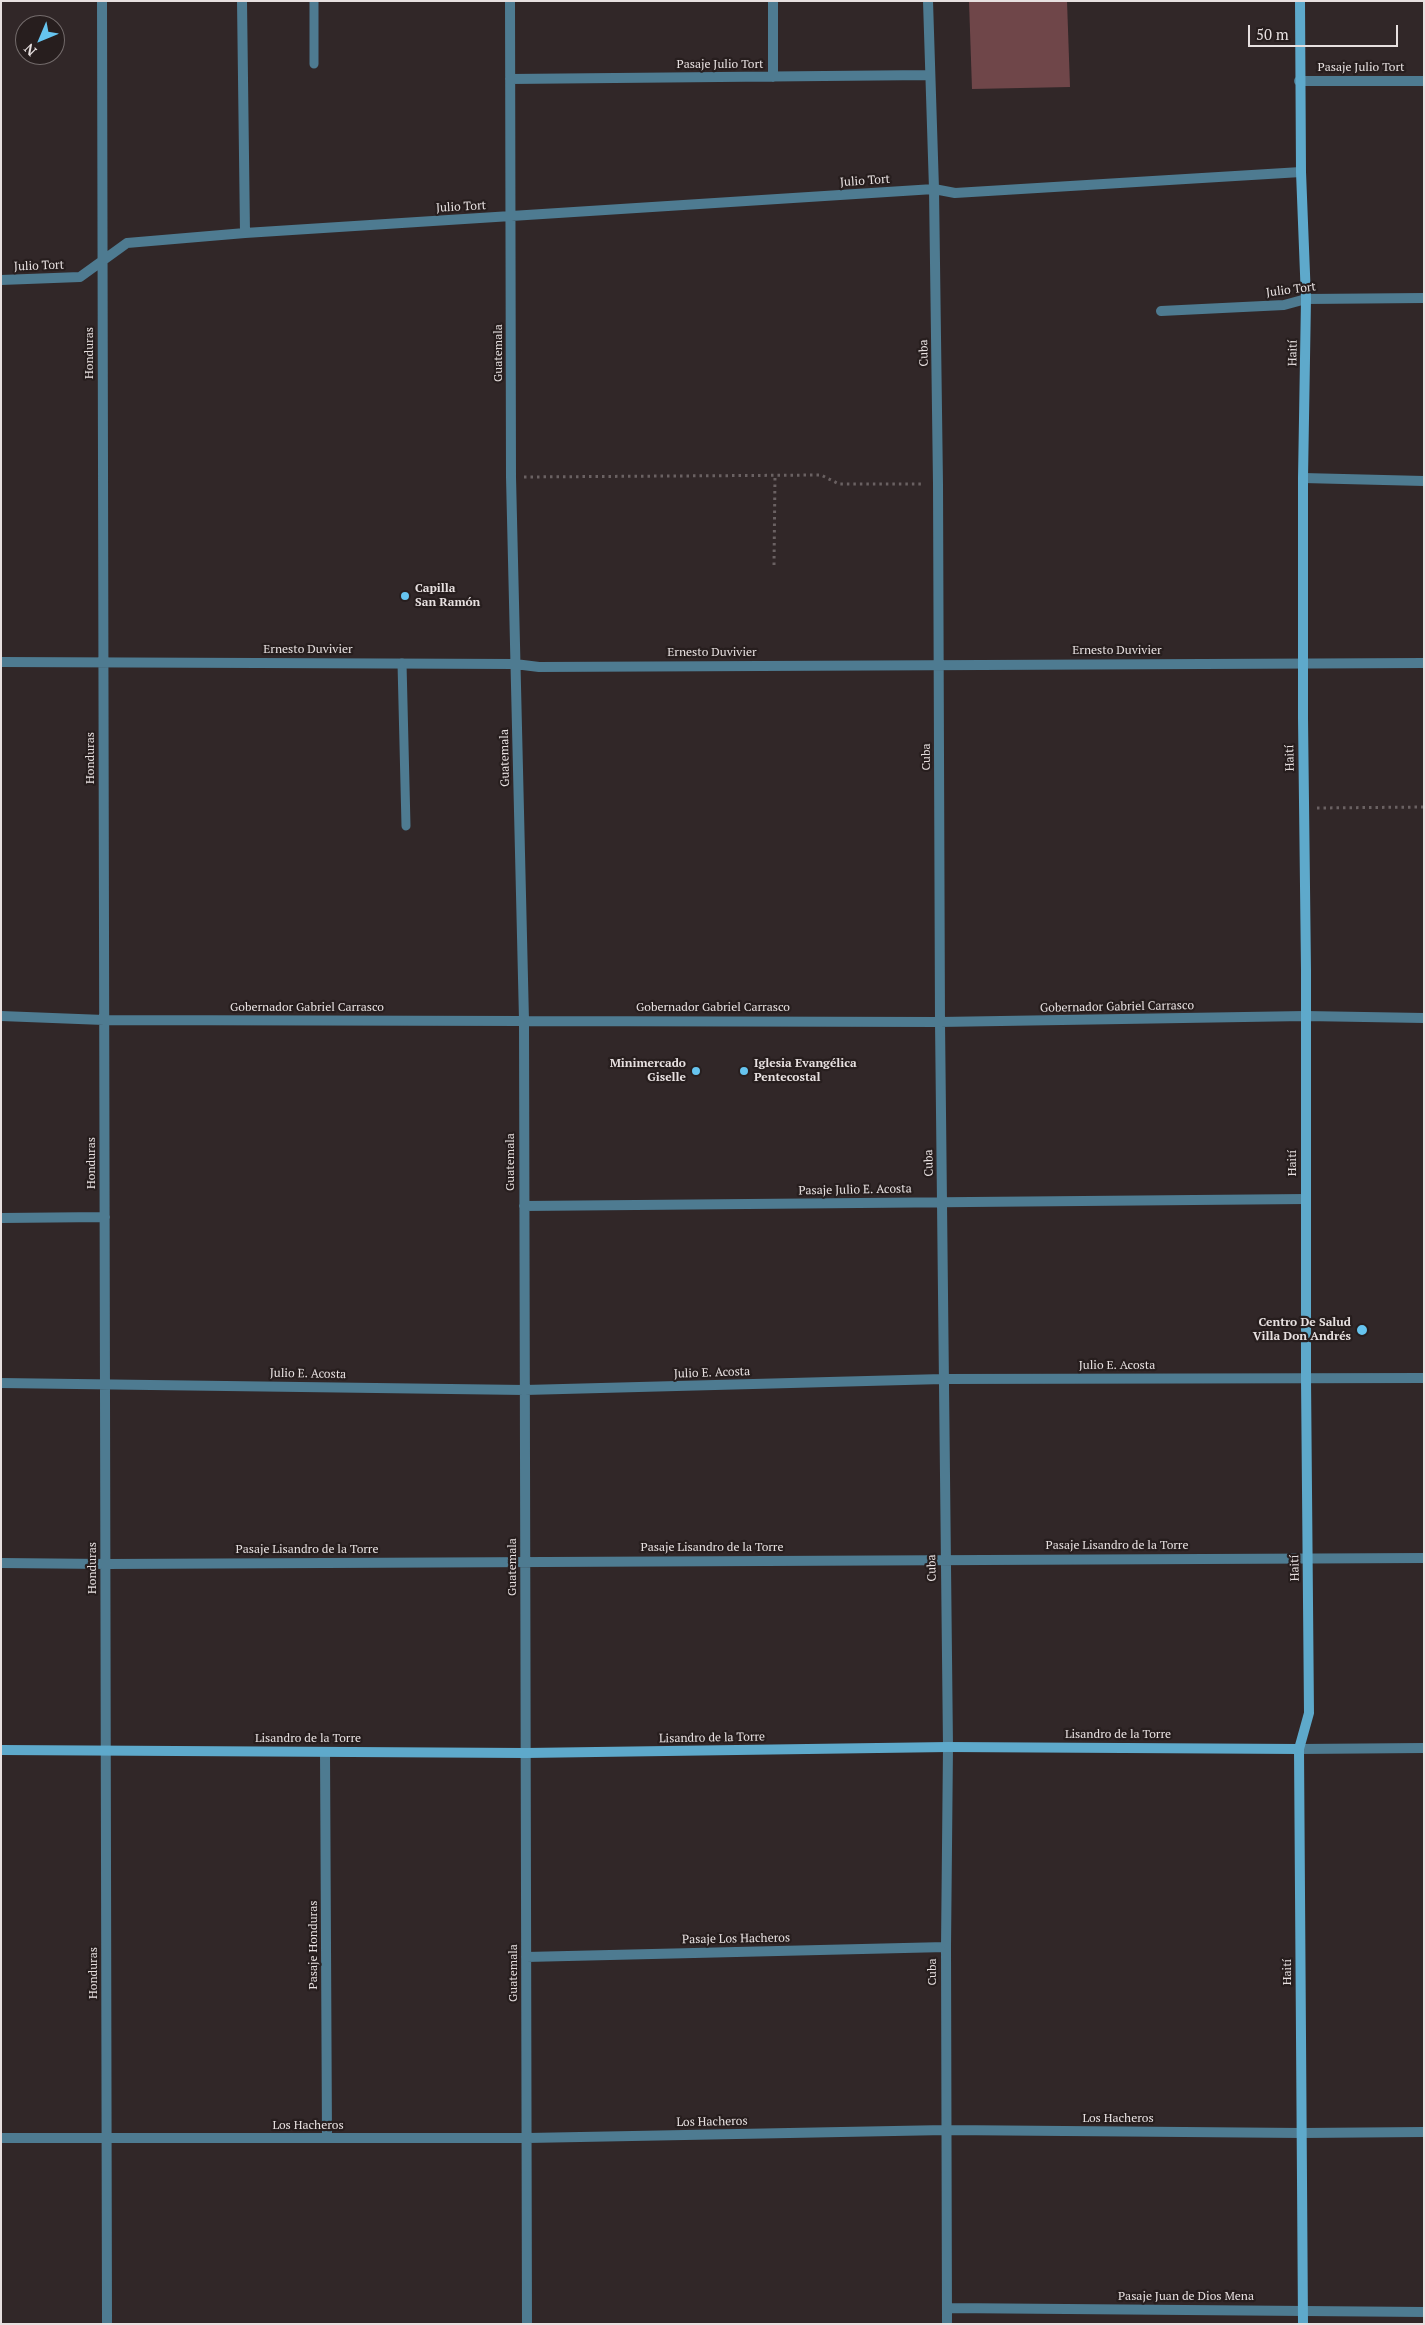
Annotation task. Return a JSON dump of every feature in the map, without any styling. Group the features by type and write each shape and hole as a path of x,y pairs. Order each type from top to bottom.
{"street":[{"name":"Honduras","path":"102,1 107,2324"},
{"path":"242,1 245,232"},
{"name":"Guatemala","path":"510,1 511,477 524,1020 527,2324"},
{"path":"772,1 773,77"},
{"name":"Cuba","path":"928,1 934,189 940,664 940,1022 948,1747 946,1947 947,2324"},
{"name":"Haití","path":"1300,1 1299,81 1306,299 1303,478 1303,808 1309,1713 1299,1749 1302,2324"},
{"name":"Pasaje Julio Tort","path":"510,79 929,75"},
{"name":"Pasaje Julio Tort","path":"1299,81 1424,80"},
{"name":"Julio Tort","path":"1,280 80,278 126,243 245,232 511,217 934,189 955,193 1301,172"},
{"name":"Julio Tort","path":"1162,311 1284,305 1306,299 1424,298"},
{"path":"1303,478 1424,481"},
{"name":"Ernesto Duvivier","path":"1,662 515,664 540,667 1424,663"},
{"name":"Gobernador Gabriel Carrasco","path":"1,1016 104,1020 940,1022 1305,1016 1424,1018"},
{"name":"Pasaje Julio E. Acosta","path":"524,1206 1306,1199"},
{"path":"1,1218 105,1217"},
{"name":"Julio E. Acosta","path":"1,1384 525,1390 943,1379 1424,1378"},
{"name":"Pasaje Lisandro de la Torre","path":"1,1563 1424,1558"},
{"name":"Lisandro de la Torre","path":"1,1750 526,1753 948,1747 1424,1748"},
{"name":"Pasaje Honduras","path":"325,1752 327,2138"},
{"name":"Pasaje Los Hacheros","path":"526,1957 946,1947"},
{"name":"Los Hacheros","path":"1,2138 528,2138 946,2130 1302,2133 1424,2132"},
{"name":"Pasaje Juan de Dios Mena","path":"947,2308 1424,2312"}],"lane":[{"path":"314,1 314,64"},
{"path":"402,663 406,826"}],"path":[{"path":"774,565 775,475"},
{"path":"511,477 821,475 839,484 938,484"},
{"path":"1303,808 1424,807"}],"shaded area":[{"path":"969,1 1067,1 1070,87 972,89"}],"place":[{"name":"Capilla San Ramón","path":"405,596"},
{"name":"Minimercado Giselle","path":"696,1071"},
{"name":"Iglesia Evangélica Pentecostal","path":"744,1071"},
{"name":"Centro De Salud Villa Don Andrés","path":"1362,1330"}]}
